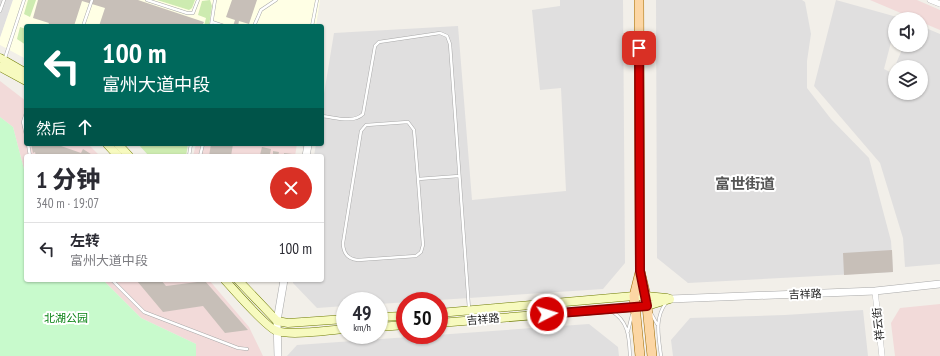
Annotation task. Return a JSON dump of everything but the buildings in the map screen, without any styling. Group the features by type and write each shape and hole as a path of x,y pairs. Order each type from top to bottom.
{"main road":[{"path":"639,0 640,271 646,296 652,356"},
{"path":"1,62 24,72"},
{"path":"1,62 24,80"},
{"path":"109,146 116,154"},
{"path":"120,146 127,154"},
{"path":"640,271 634,296 640,356"},
{"path":"227,282 243,300 276,331 291,332 336,330"},
{"path":"240,282 277,321 288,323 336,320"},
{"name":"吉祥路","path":"448,312 634,296 670,299"},
{"name":"吉祥路","path":"448,322 647,306 670,299"}],"street":[{"path":"930,0 940,4"},
{"path":"278,356 276,331 284,282"},
{"name":"吉祥路","path":"670,299 875,291 940,284"},
{"name":"祥云街","path":"875,291 882,356"}],"lane":[{"path":"0,10 4,0"},
{"path":"1,62 24,0"},
{"path":"84,24 92,0"},
{"path":"147,0 187,13 193,12 198,0"},
{"path":"215,0 212,22 218,24"},
{"path":"255,24 261,10 276,0"},
{"path":"312,24 317,0"},
{"path":"324,116 348,119 358,118 363,114 375,46 379,42 440,33 445,34 450,44 469,311"},
{"path":"405,122 411,124 414,130 418,179 423,245 421,252 416,256 358,260 346,255 343,248 343,243 363,128 376,124 405,122"},
{"path":"418,179 459,176"},
{"path":"114,282 144,312 238,348 247,349"},
{"path":"661,356 658,325 662,308 670,299"},
{"path":"647,306 658,325"},
{"path":"630,356 628,331 635,307"},
{"path":"608,309 618,315 628,331"}],"shaded area":[{"path":"0,0 13,0 0,38"},
{"path":"13,0 320,0 316,24 24,24 24,58 0,45 0,38"},
{"path":"560,0 623,0 625,263 603,289 448,299 448,292 396,292 396,303 388,303 388,292 336,292 336,307 317,308 293,282 324,282 324,154 314,154 316,146 324,146 324,94 334,33 458,26 472,200 566,191 561,88 540,90 532,10 560,6"},
{"path":"656,0 802,0 805,2 811,34 807,61 807,88 831,119 869,158 891,241 893,272 688,283 657,258"},
{"path":"836,0 888,14 888,52 884,69 888,71 888,100 928,100 928,60 898,60 901,52 928,52 928,29 940,34 940,264 905,267 903,238 880,163 814,86"},
{"path":"870,0 917,0 940,10 940,30 928,25 928,12 898,12"},
{"path":"0,81 24,99 24,146 90,146 98,154 24,154 24,169 13,127 0,117"},
{"path":"196,146 297,146 295,154 194,154"},
{"path":"105,282 211,282 249,327 263,356 196,356 196,344 141,318"},
{"path":"940,304 940,356 895,356 891,323 900,308"},
{"path":"863,310 868,356 673,356 671,340 690,318 785,315"},
{"path":"589,324 618,347 619,356 287,356 297,345 336,342 336,344 388,344 388,338 396,338 396,344 448,344 448,334"}],"green space":[{"path":"28,0 36,0 30,17 24,14"},
{"path":"157,0 195,0 192,8 189,10"},
{"path":"210,0 212,6 209,24 204,24 206,18 198,15 202,1"},
{"path":"20,27 24,28 24,44 17,39"},
{"name":"北湖公园","path":"0,117 13,127 24,169 24,282 105,282 141,318 196,344 196,356 0,356"},
{"path":"140,146 188,146 186,154 147,154"}],"district":[{"name":"富世街道","path":"745,183"}],"route":[{"path":"547,314 647,306 640,271 639,48"}]}
